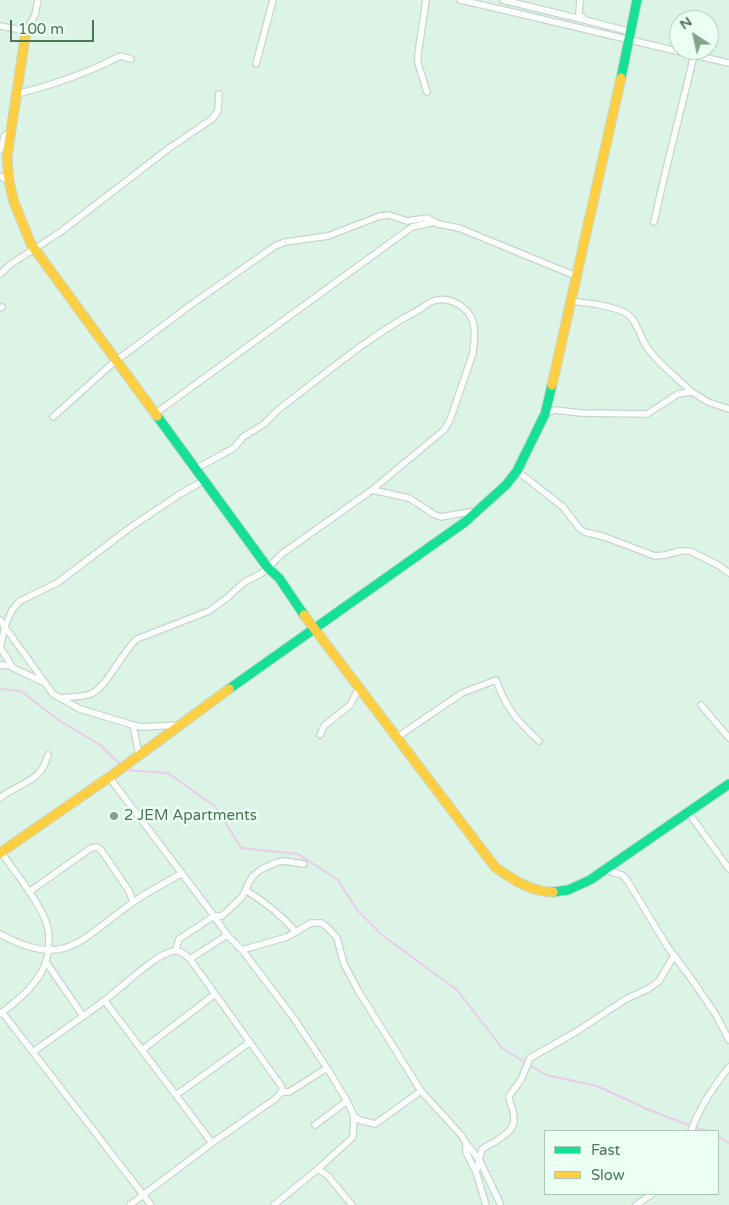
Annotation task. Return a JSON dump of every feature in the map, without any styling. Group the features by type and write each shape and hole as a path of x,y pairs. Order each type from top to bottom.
{"street":[{"path":"38,0 34,15 26,31 4,178 17,214 34,249 197,468 268,568 279,578 396,738 495,867 518,883 557,893 571,890 605,870 729,784"},
{"path":"256,64 273,0"},
{"path":"426,0 418,63 427,92"},
{"path":"460,0 630,37 669,48"},
{"path":"503,0 585,20 630,37"},
{"path":"580,0 579,14 585,20"},
{"path":"151,1205 1,1013 35,983 46,962 49,950 46,924 29,892 0,852 109,777 479,510 506,485 517,471 545,414 637,0"},
{"path":"0,26 26,31"},
{"path":"17,94 83,74 121,56 131,59"},
{"path":"654,222 693,60"},
{"path":"716,60 729,63"},
{"path":"0,274 11,264 66,227 168,149 212,119 218,111 219,94"},
{"path":"0,150 5,135 11,133"},
{"path":"53,417 117,360 192,304 281,243 328,236 384,215 407,221 427,218 459,228 576,276"},
{"path":"156,413 412,227 435,222"},
{"path":"63,698 93,693 112,672 129,646 137,639 202,615 227,598 243,583 258,576 268,568 283,553 372,490 444,430 450,420 472,353 475,342 474,323 468,313 456,303 448,299 433,301 383,330 279,409 264,424 243,437 234,448 197,468"},
{"path":"571,301 605,306 626,313 634,321 645,344 692,392 708,402 729,409"},
{"path":"545,414 555,410 581,413 647,414 680,393 692,392"},
{"path":"517,471 566,510 580,529 585,532 605,537 655,556 690,551 718,565 729,573"},
{"path":"43,682 11,666 0,648 5,626 12,610 20,600 57,583 131,527 180,494 205,480"},
{"path":"372,490 409,498 441,517 479,510"},
{"path":"0,620 53,694 80,709 133,725 142,727 181,725"},
{"path":"0,665 11,666"},
{"path":"396,738 462,693 496,680 504,701 521,725 539,741"},
{"path":"320,735 324,726 350,705 359,688"},
{"path":"701,705 729,738"},
{"path":"133,725 139,755"},
{"path":"0,798 10,790 39,774 48,755"},
{"path":"109,777 227,935 242,950 293,1017 327,1068 354,1116 359,1120 375,1124 421,1091"},
{"path":"688,812 729,869"},
{"path":"29,892 91,848 97,847 127,888 133,902"},
{"path":"176,950 179,940 214,916 222,916 247,891 255,874 277,862 285,861 304,864"},
{"path":"605,870 622,875 628,880 674,956 716,1015 729,1040"},
{"path":"0,934 19,945 49,950 77,944 133,902 182,874"},
{"path":"247,891 259,898 287,921 296,932"},
{"path":"242,950 287,937 305,926 316,922 322,923 334,933 344,964 359,992 421,1091 462,1136 480,1161 501,1204 487,1205 476,1172 466,1152 466,1143"},
{"path":"190,959 227,935"},
{"path":"33,1052 105,1001 157,959 168,952 176,950 184,952 190,959 282,1087 282,1092"},
{"path":"476,1172 482,1149 498,1140 512,1127 512,1110 509,1096 522,1080 530,1058 576,1032 626,998 648,989 659,981 674,956"},
{"path":"46,962 83,1016"},
{"path":"142,1050 216,994"},
{"path":"105,1001 212,1143"},
{"path":"176,1095 250,1042"},
{"path":"692,1130 708,1097 729,1067"},
{"path":"130,1205 282,1092 288,1092 327,1068"},
{"path":"314,1125 346,1101"},
{"path":"274,1205 353,1137 354,1116"},
{"path":"318,1168 328,1176 352,1205"},
{"path":"636,1205 651,1195"}],"shaded area":[{"path":"0,0 729,0 729,1205 0,1205"}],"waterway":[{"path":"0,689 21,691 57,719 100,745 119,763"},
{"path":"126,770 168,773 216,807 241,848 298,854 338,880 357,910 382,935 457,990 502,1048 546,1075 597,1086 647,1109 704,1130"},
{"path":"719,1137 729,1143"}],"traffic: fast":[{"path":"621,78 637,0"},
{"path":"229,689 465,522 506,485 517,471 545,414 552,385"},
{"path":"157,416 268,568 279,578 304,615"},
{"path":"553,892 568,890 590,880 729,784"}],"traffic: slow":[{"path":"26,31 7,157 9,181 14,202 31,244 157,416"},
{"path":"552,385 621,78"},
{"path":"304,615 495,867 529,887 553,892"},
{"path":"0,853 111,776 229,689"}],"place":[{"name":"2 JEM Apartments","path":"114,816"}]}
